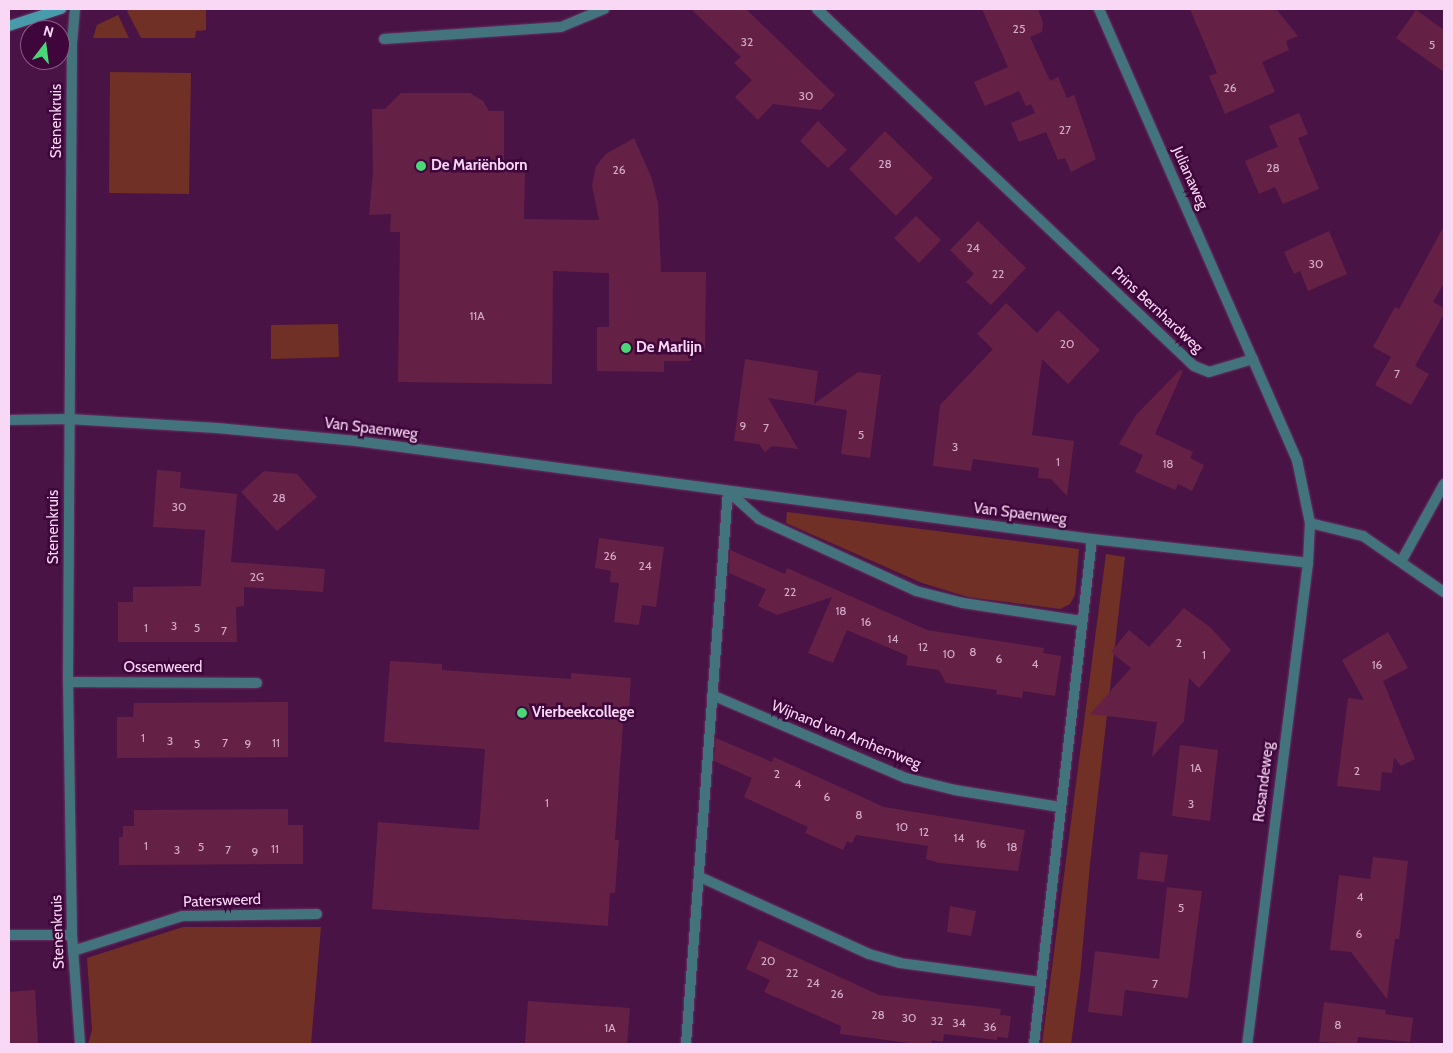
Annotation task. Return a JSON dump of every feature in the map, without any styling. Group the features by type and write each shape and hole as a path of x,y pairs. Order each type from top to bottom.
{"street":[{"path":"9,26 61,9"},
{"name":"Stenenkruis","path":"75,9 69,419 68,682 72,935 80,1044"},
{"path":"384,39 561,27 604,9"},
{"name":"Prins Bernhardweg","path":"817,9 1194,366 1209,372 1253,359"},
{"name":"Julianaweg","path":"1100,9 1253,359"},
{"path":"1253,359 1297,460 1310,523 1363,536 1402,560 1444,592"},
{"name":"Van Spaenweg","path":"9,420 69,419 356,441 1092,539 1308,563"},
{"path":"1402,560 1444,484"},
{"path":"728,491 759,519 916,591 964,603 1082,621"},
{"path":"686,1044 728,491"},
{"name":"Rosandeweg","path":"1247,1044 1308,563 1310,523"},
{"path":"1034,1044 1092,539"},
{"name":"Ossenweerd","path":"68,682 258,683"},
{"name":"Wijnand van Arnhemweg","path":"712,696 906,778 955,790 1060,807"},
{"path":"700,877 869,954 900,963 1040,982"},
{"name":"Patersweerd","path":"73,951 182,916 317,914"},
{"path":"9,935 72,935"}],"shaded area":[{"path":"131,9 206,9 206,30 196,31 195,38 141,38 127,11"},
{"path":"118,15 129,38 93,38 97,25"},
{"path":"110,72 191,73 189,194 109,193"},
{"path":"338,324 339,357 271,359 271,325"},
{"path":"787,512 1079,549 1075,595 1070,604 1060,609 968,597 922,583 786,523"},
{"path":"1106,554 1125,557 1090,864 1080,977 1071,1044 1042,1044"},
{"path":"183,927 321,927 311,1044 88,1044 92,1030 87,958"}],"building":[{"path":"691,9 746,9 835,95 821,110 773,104 758,120 735,97 752,80 734,63 741,57"},
{"path":"982,9 1038,9 1043,23 1042,32 1030,37 1050,81 1058,77 1067,98 1074,95 1096,159 1071,172 1065,158 1058,160 1046,132 1019,142 1011,123 1035,113 1031,104 1026,106 1019,91 985,106 974,82 1008,67"},
{"path":"1190,9 1276,9 1298,36 1286,41 1289,50 1262,62 1275,92 1225,114 1209,76 1217,73"},
{"path":"1416,10 1444,30 1444,72 1396,38"},
{"path":"401,93 470,93 483,101 489,111 504,111 504,168 525,169 524,219 599,220 592,185 596,166 606,154 634,138 652,179 658,203 661,272 706,272 705,348 691,348 691,361 664,361 664,372 597,371 597,327 609,327 609,273 553,271 552,384 398,382 400,232 390,232 391,214 369,215 373,172 372,109 385,109"},
{"path":"1299,113 1308,134 1278,147 1269,126"},
{"path":"818,121 847,150 828,168 800,141"},
{"path":"885,131 933,178 896,216 849,169"},
{"path":"1298,138 1319,189 1283,204 1275,187 1259,194 1245,161"},
{"path":"916,216 941,240 919,263 894,238"},
{"path":"978,221 1026,268 991,305 966,282 974,274 950,250"},
{"path":"1444,226 1444,283 1433,302 1444,308 1444,314 1415,366 1429,374 1411,405 1375,385 1391,357 1373,347 1395,307 1399,309"},
{"path":"1329,231 1347,274 1308,291 1300,271 1294,274 1284,252"},
{"path":"1006,303 1037,333 1058,310 1100,350 1068,384 1042,359 1032,435 1074,441 1067,496 1051,479 1038,478 1039,468 973,459 971,471 933,466 940,405 993,349 977,334"},
{"path":"745,359 818,371 814,404 858,372 881,375 870,458 841,454 847,410 768,398 798,449 772,446 765,452 759,444 734,441"},
{"path":"1180,370 1183,371 1155,434 1193,452 1190,458 1204,465 1192,491 1178,484 1175,490 1135,472 1143,455 1119,444 1136,415"},
{"path":"157,470 181,472 180,488 237,494 231,562 325,569 323,592 244,587 244,606 236,607 237,642 118,642 118,602 133,602 133,587 201,586 205,530 153,527"},
{"path":"264,471 297,474 317,497 277,531 241,492"},
{"path":"599,538 664,547 656,607 642,605 639,625 614,622 619,583 610,582 611,571 595,568"},
{"path":"730,550 785,574 787,568 927,630 1044,648 1043,653 1061,656 1055,696 1023,691 1022,698 996,694 997,690 946,683 939,670 906,665 908,656 847,630 833,663 808,653 832,597 777,615 758,606 766,589 729,573"},
{"path":"1184,608 1211,628 1231,650 1199,688 1189,678 1184,721 1152,757 1157,722 1090,714 1131,668 1111,652 1129,630 1149,647"},
{"path":"1388,632 1408,668 1383,681 1415,759 1401,766 1394,757 1392,773 1382,772 1380,791 1337,786 1348,698 1364,700 1342,660"},
{"path":"390,661 442,664 442,670 571,679 571,673 631,678 629,708 624,708 615,840 619,840 615,893 610,893 608,926 372,909 378,822 479,830 485,749 384,742"},
{"path":"288,702 288,757 117,758 117,717 133,717 134,703"},
{"path":"716,738 772,762 774,757 884,807 1025,830 1018,871 939,863 926,859 928,846 856,835 852,843 847,841 843,850 805,833 808,827 744,797 752,778 714,761"},
{"path":"1180,745 1218,750 1210,821 1172,816"},
{"path":"288,809 288,825 303,825 303,864 119,865 119,837 123,837 123,826 134,826 134,810"},
{"path":"1140,852 1168,855 1164,882 1137,879"},
{"path":"1373,857 1408,861 1399,939 1395,939 1387,999 1351,952 1330,950 1339,875 1370,879"},
{"path":"1167,887 1202,891 1188,998 1125,990 1122,1016 1088,1012 1095,951 1159,959"},
{"path":"950,906 976,911 971,936 947,932"},
{"path":"759,940 879,995 1001,1009 1000,1015 1011,1016 1008,1038 997,1037 997,1040 944,1034 943,1042 932,1040 931,1044 918,1044 840,1034 841,1026 764,992 770,980 746,969"},
{"path":"35,990 38,1044 9,1044 9,992"},
{"path":"528,1001 630,1008 627,1044 525,1044"},
{"path":"1324,1002 1386,1010 1385,1014 1413,1018 1410,1042 1358,1037 1357,1044 1319,1042"}],"place":[{"name":"De Mariënborn","path":"421,166"},
{"name":"De Marlijn","path":"626,348"},
{"name":"Vierbeekcollege","path":"522,713"}]}
